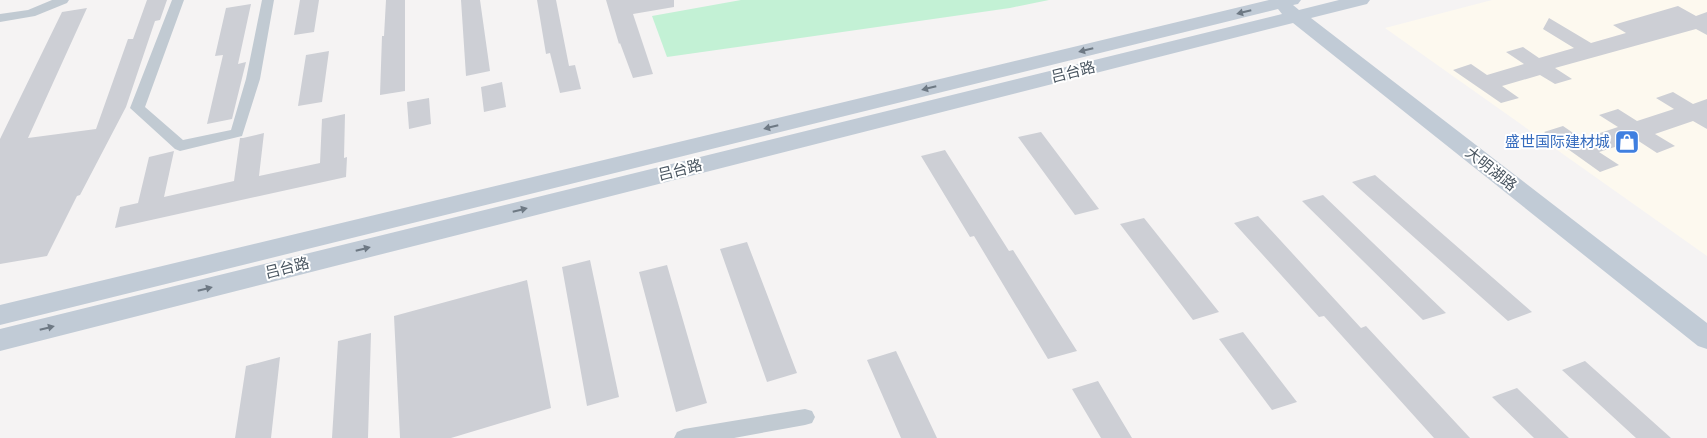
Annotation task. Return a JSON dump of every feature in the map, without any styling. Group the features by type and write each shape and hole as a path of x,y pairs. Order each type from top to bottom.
{"main road":[{"name":"吕台路","path":"0,315 1286,5 1361,0"},
{"name":"吕台路","path":"0,340 1286,5"},
{"name":"大明湖路","path":"1286,5 1707,338"}],"street":[{"path":"0,18 32,13 63,0"},
{"path":"178,0 137,108 180,146 237,133 253,79 268,0"},
{"path":"684,438 805,417"}],"shaded area":[{"name":"盛世国际建材城","path":"1492,0 1707,0 1707,256 1385,28"}],"green space":[{"path":"741,0 1049,0 1010,8 667,57 652,16"}],"building":[{"path":"147,0 167,0 160,20 155,21 126,107 80,195 77,196 47,256 0,264 0,139 62,12 87,8 28,138 96,129 128,39 133,39"},
{"path":"300,0 319,0 314,32 294,35"},
{"path":"386,0 405,0 405,91 380,95 382,36 384,36"},
{"path":"461,0 480,0 490,71 466,76"},
{"path":"537,0 556,0 569,66 575,65 581,89 560,93 550,53 546,54"},
{"path":"606,0 674,0 674,7 633,14 653,74 633,78 619,44"},
{"path":"251,4 238,64 246,62 232,119 207,124 223,55 215,56 226,8"},
{"path":"1678,6 1696,16 1707,12 1707,35 1696,29 1555,68 1572,79 1555,84 1540,75 1502,86 1519,98 1501,103 1453,70 1471,64 1487,75 1524,64 1506,52 1523,47 1539,58 1574,48 1543,29 1549,18 1591,43 1626,33 1613,25"},
{"path":"329,51 322,102 298,106 306,55"},
{"path":"502,82 506,107 484,112 481,87"},
{"path":"1673,92 1693,104 1707,99 1707,129 1693,121 1655,134 1675,146 1657,153 1637,140 1599,152 1619,165 1600,172 1544,132 1563,126 1582,139 1618,127 1599,115 1618,109 1637,121 1674,109 1656,98"},
{"path":"429,98 431,124 409,129 407,102"},
{"path":"345,114 344,158 347,157 346,177 115,228 120,207 138,203 149,157 174,151 164,197 234,181 240,138 264,133 259,176 320,163 322,119"},
{"path":"1041,132 1099,209 1075,215 1018,137"},
{"path":"945,150 1009,251 1013,250 1077,351 1048,359 974,236 970,237 921,156"},
{"path":"1375,175 1532,312 1508,321 1352,182"},
{"path":"1323,195 1446,313 1423,320 1302,201"},
{"path":"1258,216 1361,328 1366,326 1470,438 1434,438 1324,316 1319,317 1234,223"},
{"path":"1144,218 1219,312 1193,320 1120,224"},
{"path":"747,242 797,373 767,382 720,249"},
{"path":"590,260 619,397 587,406 562,267"},
{"path":"667,265 707,403 676,412 639,272"},
{"path":"527,280 551,408 451,438 400,438 394,316"},
{"path":"1243,332 1297,402 1272,410 1219,339"},
{"path":"371,333 368,438 332,438 338,341"},
{"path":"896,351 937,438 901,438 867,360"},
{"path":"280,357 271,438 235,438 246,366"},
{"path":"1585,361 1671,438 1636,438 1562,370"},
{"path":"1098,381 1132,438 1101,438 1072,389"},
{"path":"1517,388 1569,438 1534,438 1492,397"}],"place":[{"name":"盛世国际建材城","path":"1627,142"}]}
